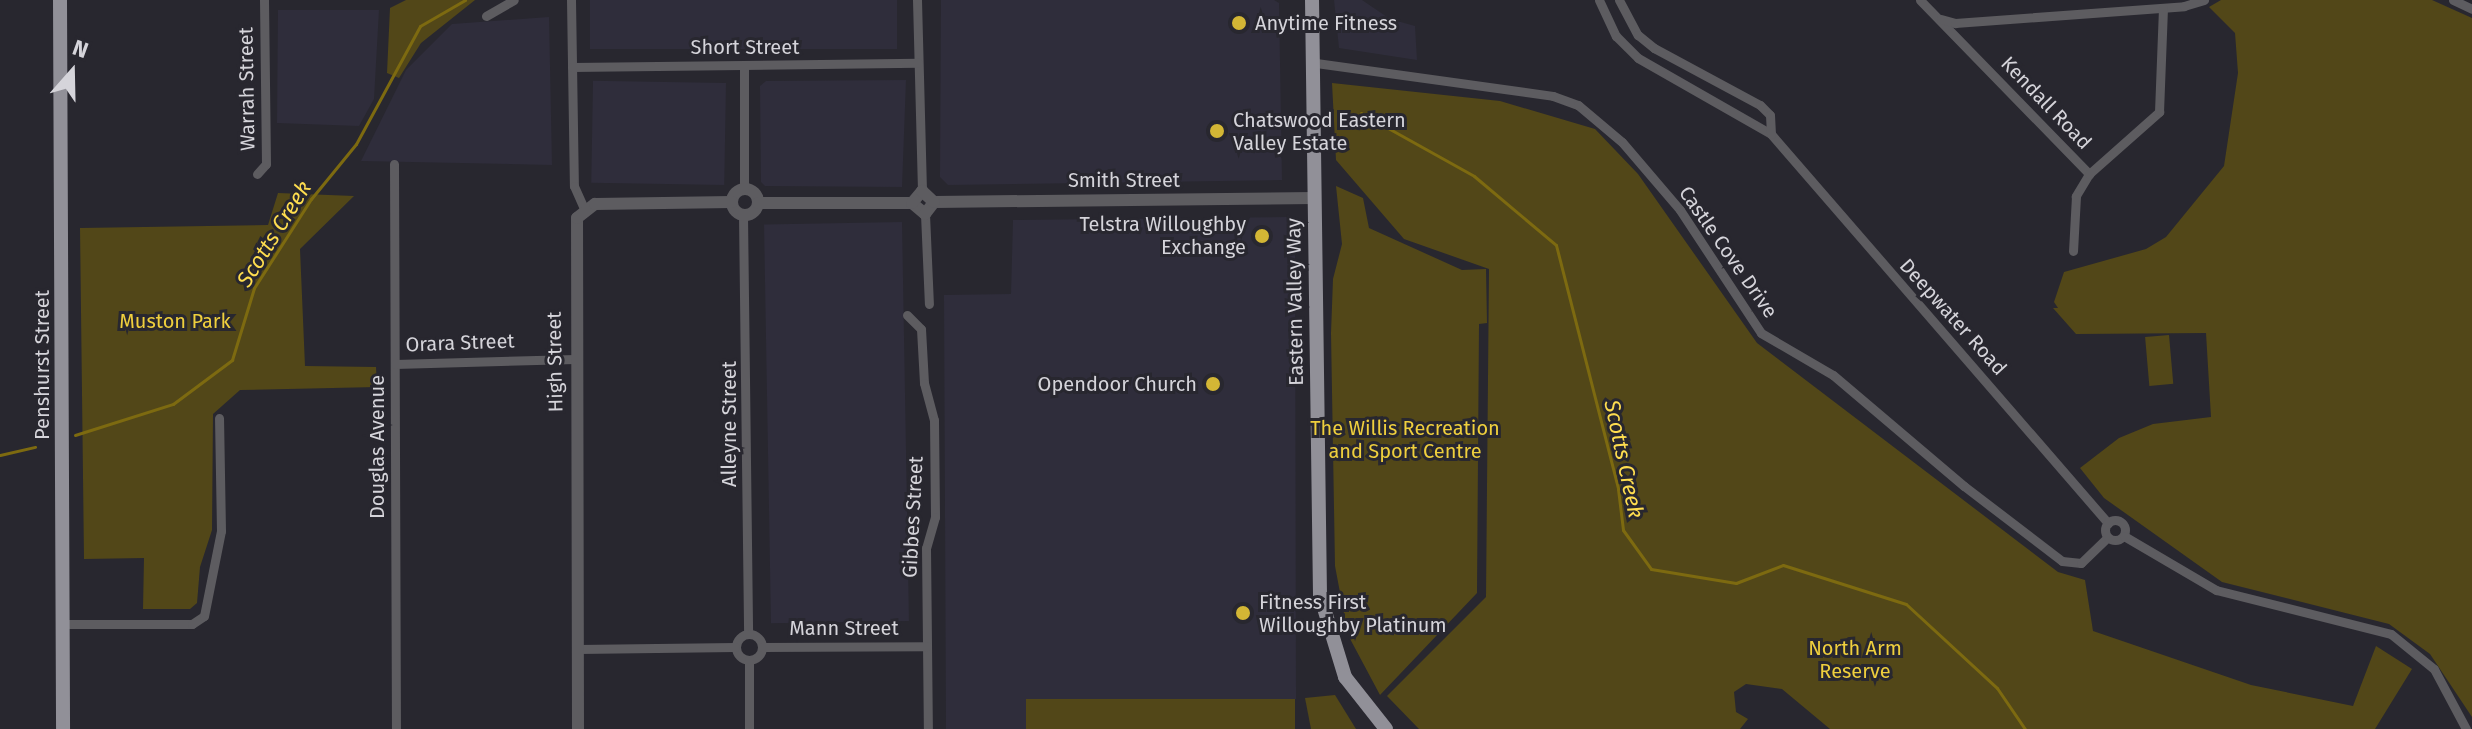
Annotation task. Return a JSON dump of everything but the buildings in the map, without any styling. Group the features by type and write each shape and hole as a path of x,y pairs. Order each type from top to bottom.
{"main road":[{"name":"Penshurst Street","path":"60,0 63,729"},
{"name":"Eastern Valley Way","path":"1312,0 1316,63 1314,198 1320,595 1345,677 1386,729"}],"street":[{"name":"Warrah Street","path":"257,174 266,164 264,0"},
{"path":"486,16 514,0"},
{"name":"High Street","path":"571,0 574,186 584,208 574,227 578,729"},
{"path":"912,203 922,191 917,0"},
{"name":"Deepwater Road","path":"1599,0 1616,36 1638,58 1771,134 2108,523 2122,522 2124,536"},
{"name":"Deepwater Road","path":"1619,0 1638,35 1654,48 1760,105 1770,115 1771,134"},
{"name":"Kendall Road","path":"1920,0 2089,174 2076,196 2073,251"},
{"path":"1938,18 1955,23 2163,8 2204,0"},
{"path":"2453,0 2472,9"},
{"path":"2089,174 2159,112 2163,8"},
{"name":"Short Street","path":"572,67 918,63"},
{"name":"Castle Cove Drive","path":"1316,63 1553,96 1578,105 1622,142 1680,210 1761,333 1833,375 1964,486 2062,561 2081,563 2108,537"},
{"path":"584,208 603,203 732,202 744,189 744,65"},
{"name":"Douglas Avenue","path":"394,164 396,729"},
{"path":"744,189 754,193 758,203"},
{"path":"922,191 934,202 925,214 929,304"},
{"name":"Smith Street","path":"934,202 1314,198"},
{"path":"732,202 743,215 758,203 912,203 925,214"},
{"name":"Alleyne Street","path":"743,215 748,633"},
{"name":"Gibbes Street","path":"907,315 921,329 924,383 934,420 927,646 928,729"},
{"name":"Orara Street","path":"395,364 575,359"},
{"path":"63,624 192,624 204,616 221,531 219,418"},
{"path":"2108,523 2108,537 2124,536 2216,590 2391,634 2422,654 2434,669 2466,729"},
{"path":"735,647 748,633 762,647 749,660 749,729"},
{"name":"Mann Street","path":"762,647 927,646"},
{"path":"578,649 735,647 749,660"}],"shaded area":[{"path":"590,0 897,0 897,49 590,49"},
{"path":"941,0 1274,0 1279,3 1282,180 948,185 940,177"},
{"path":"1334,0 1362,0 1390,19 1415,26 1417,60 1339,48"},
{"path":"278,10 379,10 374,99 359,126 277,123"},
{"path":"549,17 552,165 361,161 406,70 452,24"},
{"path":"906,80 902,187 765,186 761,182 760,86 766,81"},
{"path":"593,81 726,83 724,185 591,183"},
{"path":"1287,217 1295,225 1296,699 1095,700 1094,729 946,729 944,295 1011,294 1013,220"},
{"path":"902,222 909,621 771,623 764,224"}],"green space":[{"path":"406,0 475,0 421,43 399,78 387,73 390,8"},
{"path":"2221,0 2432,0 2472,18 2472,717 2430,654 2389,624 2222,582 2104,498 2080,468 2119,438 2153,424 2211,417 2206,333 2076,334 2053,308 2058,308 2054,302 2064,272 2146,249 2166,237 2224,166 2238,73 2235,33 2209,7"},
{"name":"North Arm Reserve","path":"1332,83 1500,101 1595,129 1638,174 1757,343 2058,572 2085,580 2093,631 2251,685 2353,706 2376,646 2412,669 2375,729 1830,729 1782,689 1746,684 1734,692 1736,712 1748,719 1740,729 1419,729 1387,696 1486,597 1489,269 1404,239 1336,160"},
{"name":"The Willis Recreation and Sport Centre","path":"1336,186 1363,198 1369,228 1462,270 1486,269 1487,323 1479,324 1477,593 1380,695 1348,635 1335,566 1331,333 1333,279 1342,244"},
{"name":"Muston Park","path":"278,193 354,196 300,249 305,366 376,367 377,387 240,390 213,414 212,530 200,567 197,603 190,609 143,609 144,558 84,559 80,228 268,225"},
{"path":"2169,335 2173,384 2149,386 2145,337"},
{"path":"1335,695 1356,729 1311,729 1305,698"},
{"path":"1026,699 1295,699 1295,729 1026,729"}],"waterway":[{"name":"Scotts Creek","path":"75,435 173,404 232,360 254,288 311,199 356,144 420,26 465,0"},
{"name":"Scotts Creek","path":"1361,113 1474,176 1556,245 1618,489 1623,530 1651,569 1736,583 1783,565 1906,604 1997,688 2025,729"},
{"name":"Scotts Creek","path":"0,455 35,447"}],"place":[{"name":"Anytime Fitness","path":"1239,23"},
{"name":"Chatswood Eastern Valley Estate","path":"1217,131"},
{"name":"Telstra Willoughby Exchange","path":"1262,236"},
{"name":"Opendoor Church","path":"1213,384"},
{"name":"Fitness First Willoughby Platinum","path":"1243,613"}]}
